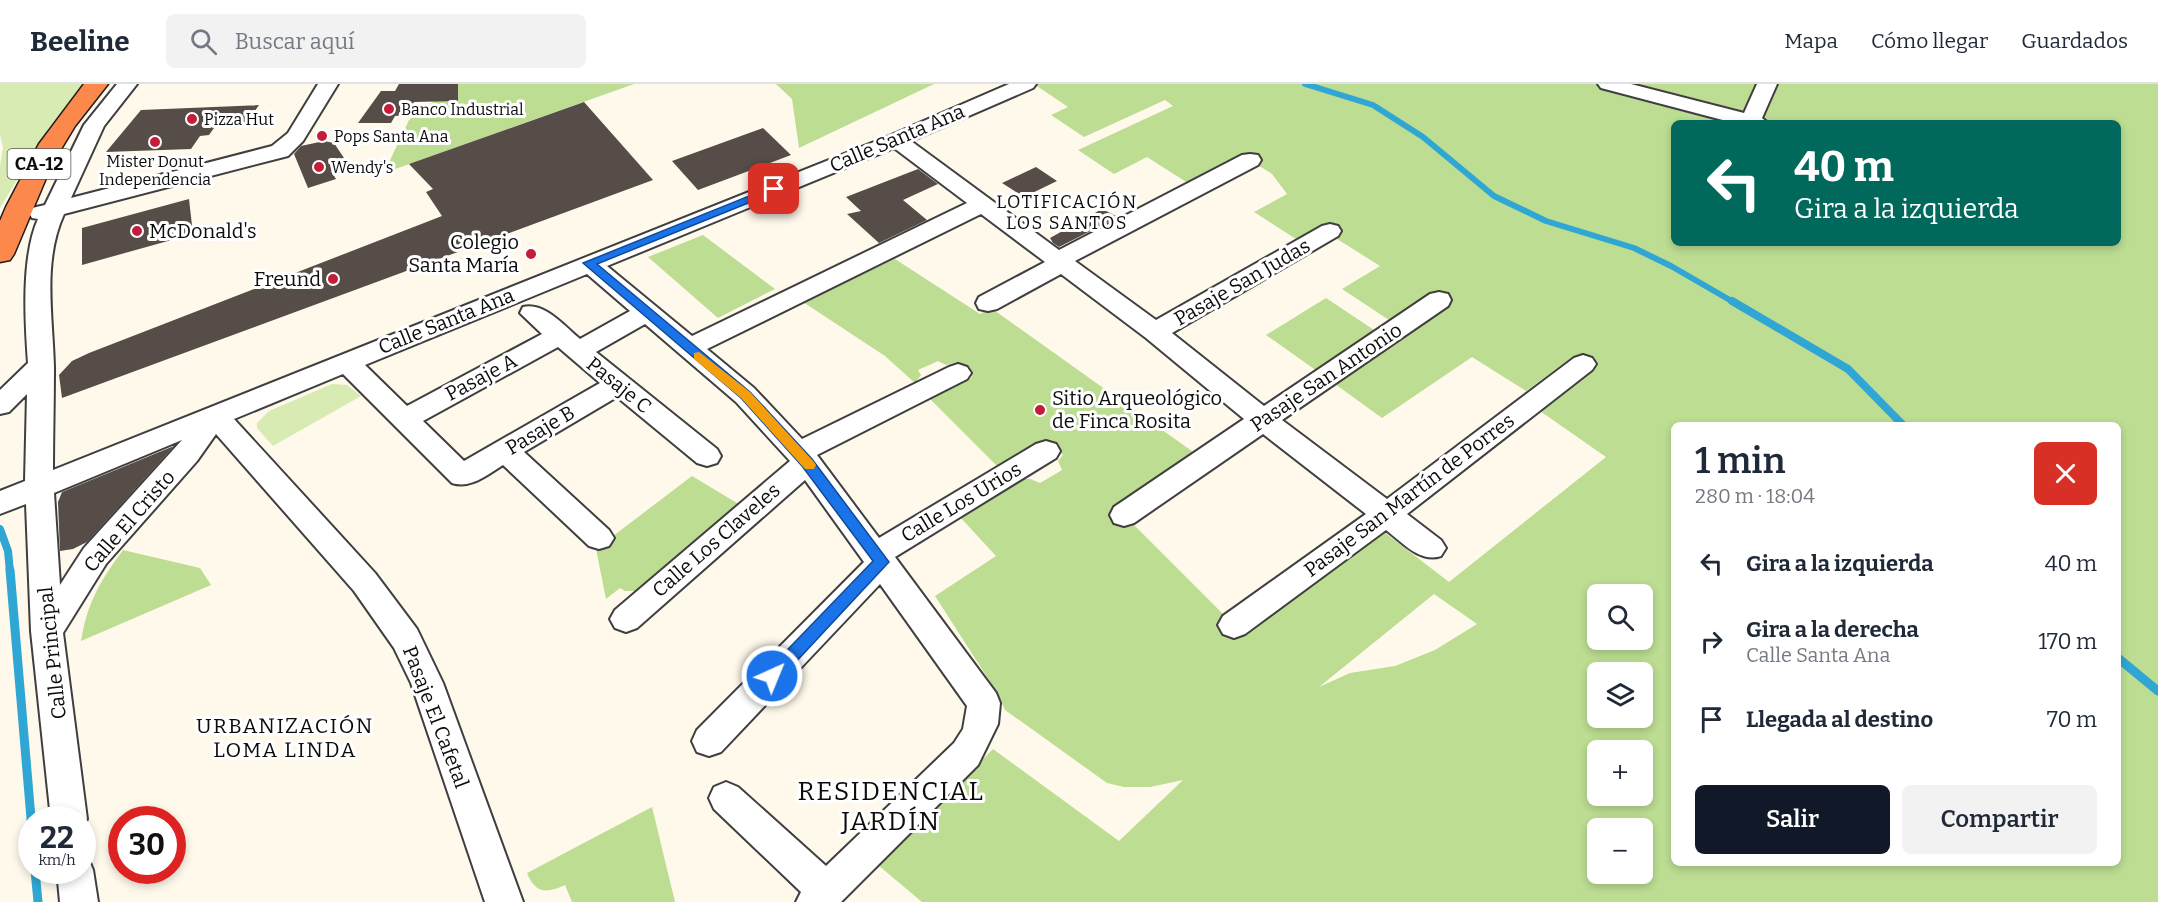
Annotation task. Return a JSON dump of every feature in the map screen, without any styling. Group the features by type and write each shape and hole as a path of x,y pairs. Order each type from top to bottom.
{"highway":[{"name":"CA-12","path":"0,254 7,219 54,137 92,88"}],"street":[{"path":"7,219 51,211 280,151 296,137 328,84"},
{"name":"Calle Santa Ana","path":"0,502 896,140 1026,84"},
{"path":"1608,84 1747,120"},
{"path":"1756,120 1767,84"},
{"path":"92,88 124,87"},
{"name":"Calle Principal","path":"67,806 47,631 39,487 41,366 38,302 42,234 94,125 124,87"},
{"path":"896,140 1155,332 1263,420 1431,548"},
{"path":"988,303 1250,160"},
{"path":"689,348 983,204"},
{"name":"Pasaje San Judas","path":"1155,332 1330,231"},
{"path":"589,263 745,395 803,458 984,703 984,718 978,737 966,754 821,897 726,798"},
{"name":"Pasaje San Antonio","path":"1124,515 1439,300"},
{"name":"Pasaje C","path":"532,313 707,456"},
{"name":"Pasaje A","path":"404,418 568,343 646,313"},
{"path":"346,362 404,418"},
{"name":"Pasaje San Martín de Porres","path":"1234,625 1387,514 1583,364"},
{"path":"0,405 41,366"},
{"name":"Calle Los Claveles","path":"626,619 803,458 958,373"},
{"name":"Pasaje B","path":"404,418 462,476 618,384"},
{"name":"Calle El Cristo","path":"47,631 95,556 188,454 215,416"},
{"name":"Pasaje El Cafetal","path":"215,416 365,581 396,622 415,654 427,683 504,902"},
{"path":"506,451 599,538"},
{"name":"Calle Los Urios","path":"709,741 879,558 1046,451"},
{"path":"77,884 79,902"}],"green space":[{"path":"0,84 83,84 48,129 0,208 0,165 3,148 0,134"},
{"path":"457,84 634,84 384,173 409,120"},
{"path":"776,84 934,84 799,148 792,99"},
{"path":"1034,84 2158,84 2158,902 922,902 878,865 993,749 1119,841 1183,780 1150,787 1124,787 1107,783 1005,710 998,694 935,596 996,556 960,517 1024,479 1040,483 1062,470 1058,461 1063,455 1046,440 998,467 930,399 972,377 957,362 946,365 938,361 918,370 921,375 915,383 885,356 803,302 895,259 980,314 991,308 1196,454 1115,506 1242,633 1384,532 1449,582 1606,457 1540,411 1588,374 1583,364 1571,358 1526,391 1472,357 1382,418 1335,384 1449,306 1431,296 1392,322 1342,289 1380,266 1334,237 1299,241 1254,212 1287,194 1272,174 1244,156 1191,185 1147,157 1114,174 1078,150 1173,106 1165,100 1084,137 1051,115 1068,107","holes":["1434,594 1477,624 1435,650 1395,666 1350,673 1319,687"]},
{"path":"703,235 775,289 718,318 648,257"},
{"path":"1326,298 1377,332 1317,371 1266,335"},
{"path":"332,384 347,385 361,396 273,446 257,428 257,423 269,411"},
{"path":"692,476 742,506 638,591 625,591 620,588 606,599 596,549"},
{"path":"123,550 200,568 211,585 81,641 87,615 96,593"},
{"path":"652,807 675,902 572,902 565,885 552,890 542,890 530,880 527,873"}],"building":[{"path":"399,84 458,84 458,101 414,102 406,115 395,116 391,123 358,123 381,91 395,91"},
{"name":"Freund","path":"584,102 653,180 62,398 59,375 72,361 442,216 426,192 433,189 409,164"},
{"path":"259,105 244,127 214,128 209,135 200,136 191,149 106,152 141,110"},
{"path":"763,128 791,155 698,190 672,161"},
{"name":"Wendy's","path":"324,141 334,143 348,164 331,171 336,179 308,188 294,154 301,146"},
{"path":"1036,167 1057,181 1024,197 1002,183"},
{"path":"918,169 938,184 903,200 927,220 879,243 847,214 861,211 846,197"},
{"name":"McDonald's","path":"189,199 193,234 82,265 82,228"},
{"path":"1102,209 1118,217 1059,247 1053,243 1050,238"},
{"path":"174,446 87,542 73,549 60,551 58,502 62,492"}],"waterway":[{"path":"1305,84 1373,105 1423,137 1494,196 1546,221 1634,248 1671,266 1735,303"},
{"path":"1732,301 1848,369 1900,422"},
{"path":"0,529 8,551 10,572"},
{"path":"10,570 30,806"},
{"path":"2121,660 2158,691"},
{"path":"36,884 38,902"}],"slow traffic":[{"path":"699,356 745,395 809,465"}],"place":[{"name":"Banco Industrial","path":"389,109"},
{"name":"Pizza Hut","path":"192,119"},
{"name":"Pops Santa Ana","path":"322,136"},
{"name":"Mister Donut Independencia","path":"155,142"},
{"name":"Wendy's","path":"319,167"},
{"name":"McDonald's","path":"137,231"},
{"name":"Colegio Santa María","path":"531,254"},
{"name":"Freund","path":"333,279"},
{"name":"Sitio Arqueológico de Finca Rosita","path":"1040,410"}],"district":[{"name":"LOTIFICACIÓN LOS SANTOS","path":"1067,212"},
{"name":"URBANIZACIÓN LOMA LINDA","path":"285,738"},
{"name":"RESIDENCIAL JARDÍN","path":"891,806"}],"route":[{"path":"772,676 882,562 807,462 745,395 589,263 774,189"}]}
